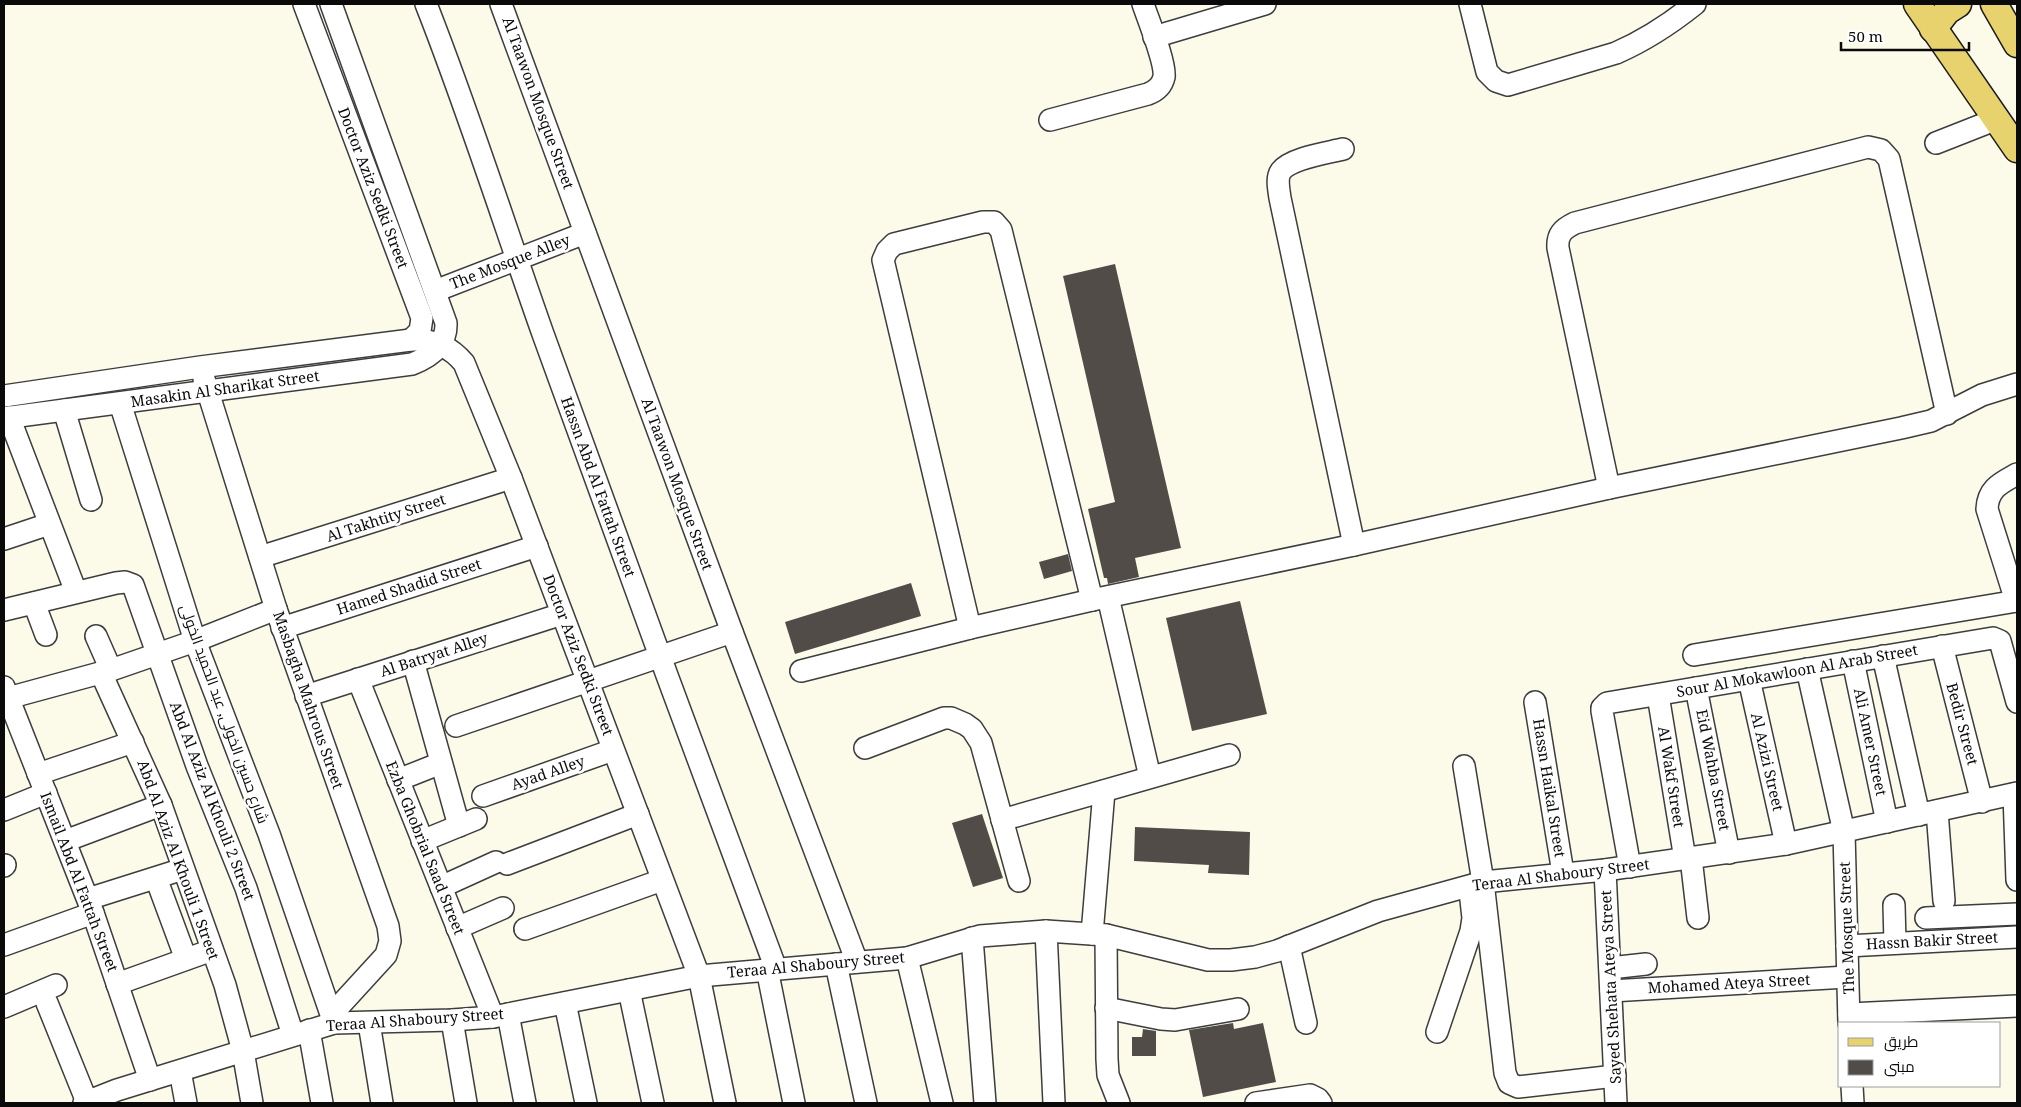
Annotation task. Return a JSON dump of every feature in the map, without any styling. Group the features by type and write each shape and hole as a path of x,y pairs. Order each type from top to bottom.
{"main road":[{"path":"1917,4 1997,118 2017,150"},
{"path":"1933,29 1947,11 1958,4"},
{"path":"1994,4 2017,44"}],"street":[{"name":"Doctor Aziz Sedki Street","path":"304,4 422,318 420,331 411,340"},
{"name":"Doctor Aziz Sedki Street","path":"331,4 446,323 446,334 440,344"},
{"name":"Hassn Abd Al Fattah Street","path":"426,4 478,141 517,260 771,969 794,1103"},
{"name":"Al Taawon Mosque Street","path":"501,4 732,632 857,962"},
{"path":"1050,120 1154,92 1162,83 1164,71 1143,4"},
{"path":"1154,37 1265,4"},
{"path":"1470,4 1488,72 1496,82 1508,85 1616,53 1663,29 1695,4"},
{"path":"1936,143 1997,118"},
{"path":"1609,488 1558,248 1558,239 1564,228 1575,223 1868,147 1881,150 1889,160 1948,414"},
{"path":"1343,150 1295,161 1281,171 1278,180 1282,208 1354,545"},
{"path":"970,628 883,260 887,251 894,244 983,222 994,222 1001,230 1150,777"},
{"name":"The Mosque Alley","path":"435,291 585,233"},
{"name":"Doctor Aziz Sedki Street","path":"411,340 430,341 440,344 457,355 464,363 512,478 699,976 724,1103"},
{"name":"Masakin Al Sharikat Street","path":"4,396 200,367 411,340"},
{"name":"Masakin Al Sharikat Street","path":"6,417 412,364 428,357 440,344"},
{"name":"Masbagha Mahrous Street","path":"200,367 279,618 388,926 390,941 386,955 333,1019"},
{"path":"801,670 970,628 1100,599 1609,488 1931,421 1982,395 2017,384"},
{"name":"شارع حسين الخولى, عبد الحميد الخولى","path":"120,403 196,641 269,834 333,1019"},
{"path":"64,410 91,500"},
{"path":"4,610 76,592 6,417"},
{"path":"1694,655 2017,601 1987,509 1990,494 1994,487 2017,474"},
{"name":"Al Takhtity Street","path":"260,558 512,478"},
{"path":"4,539 49,524"},
{"name":"Hamed Shadid Street","path":"6,692 106,671 196,641 537,546"},
{"name":"Abd Al Aziz Al Khouli 2 Street","path":"76,592 116,582 125,582 133,586 197,766 301,1033 322,1103"},
{"path":"34,603 46,635"},
{"name":"Al Batryat Alley","path":"306,696 562,614"},
{"path":"456,726 732,632"},
{"name":"Abd Al Aziz Al Khouli 1 Street","path":"96,636 106,671 133,742 161,805 225,985 243,1051 252,1103"},
{"name":"Sour Al Mokawloon Al Arab Street","path":"1630,867 1602,711 1602,708 1607,703 1997,638 2000,641 2017,702"},
{"name":"Bedir Street","path":"1942,646 1982,802"},
{"path":"1883,656 1928,813 1944,901"},
{"path":"414,661 441,762 468,822 422,841"},
{"name":"Ali Amer Street","path":"1853,661 1887,822"},
{"name":"The Mosque Street","path":"1807,669 1844,832 1849,1019"},
{"name":"Ezba Ghobrial Saad Street","path":"358,679 457,928 500,1016 525,1103"},
{"name":"Al Azizi Street","path":"1749,679 1786,844"},
{"name":"Eid Wahba Street","path":"1696,688 1729,853"},
{"name":"Ismail Abd Al Fattah Street","path":"6,692 11,728 42,783 65,841 90,906 150,1080"},
{"name":"Al Wakf Street","path":"1658,695 1698,918"},
{"name":"Hassn Haikal Street","path":"1535,702 1563,874"},
{"path":"865,748 944,718 958,720 972,729 981,743 1019,882"},
{"path":"4,810 42,783 133,742"},
{"name":"Ayad Alley","path":"483,796 613,750"},
{"path":"1002,820 1229,755"},
{"path":"398,780 441,762"},
{"path":"1464,766 1476,884 1505,1073 1511,1093 1518,1087 1615,1076"},
{"path":"1104,791 1099,935 1106,1008 1108,1075 1119,1103"},
{"path":"2016,794 2017,880"},
{"name":"Teraa Al Shaboury Street","path":"86,1102 119,1097 150,1080 301,1033 333,1019 369,1023 500,1016 699,976 907,958 972,938 1046,931 1099,935 1208,960 1255,957 1289,946 1378,911 1476,884 1630,867 1786,844 2016,794"},
{"path":"65,841 161,805"},
{"path":"440,887 638,814"},
{"path":"4,944 156,878 183,869"},
{"name":"Sayed Shehata Ateya Street","path":"1605,870 1616,1103"},
{"path":"156,878 186,959"},
{"path":"525,929 662,880"},
{"path":"1437,1032 1471,931 1476,884"},
{"path":"1894,905 1895,943"},
{"path":"457,928 503,908"},
{"path":"1926,918 2017,914"},
{"path":"1046,931 1054,1103"},
{"name":"Hassn Bakir Street","path":"1847,946 2017,937"},
{"path":"972,938 985,1103"},
{"path":"1289,946 1306,1022"},
{"path":"117,984 212,950"},
{"path":"907,958 942,1103"},
{"path":"836,964 866,1103"},
{"path":"1610,968 1646,964"},
{"name":"Mohamed Ateya Street","path":"1611,991 1847,977"},
{"path":"629,990 653,1103"},
{"path":"4,1006 51,994 86,1102"},
{"path":"566,1003 586,1103"},
{"path":"1849,1019 1972,1016 2017,1006"},
{"path":"1106,1008 1175,1020 1238,1010"},
{"path":"452,1020 466,1103"},
{"path":"369,1023 382,1103"},
{"path":"180,1070 186,1103"},
{"path":"1852,1087 1853,1103"},
{"path":"1256,1103 1310,1095 1321,1103"}],"building":[{"path":"1115,264 1181,548 1135,558 1139,577 1108,584 1107,578 1104,578 1088,509 1115,502 1063,276"},
{"path":"1068,554 1072,571 1044,579 1039,562"},
{"path":"911,583 921,616 795,654 785,622"},
{"path":"1240,601 1267,714 1192,731 1166,618"},
{"path":"982,814 1003,878 973,887 952,823"},
{"path":"1135,827 1250,832 1249,875 1208,873 1209,865 1134,861"},
{"path":"1233,1023 1234,1029 1263,1023 1276,1082 1203,1097 1189,1030"},
{"path":"1143,1029 1156,1031 1156,1056 1132,1056 1132,1037 1142,1037"}]}
